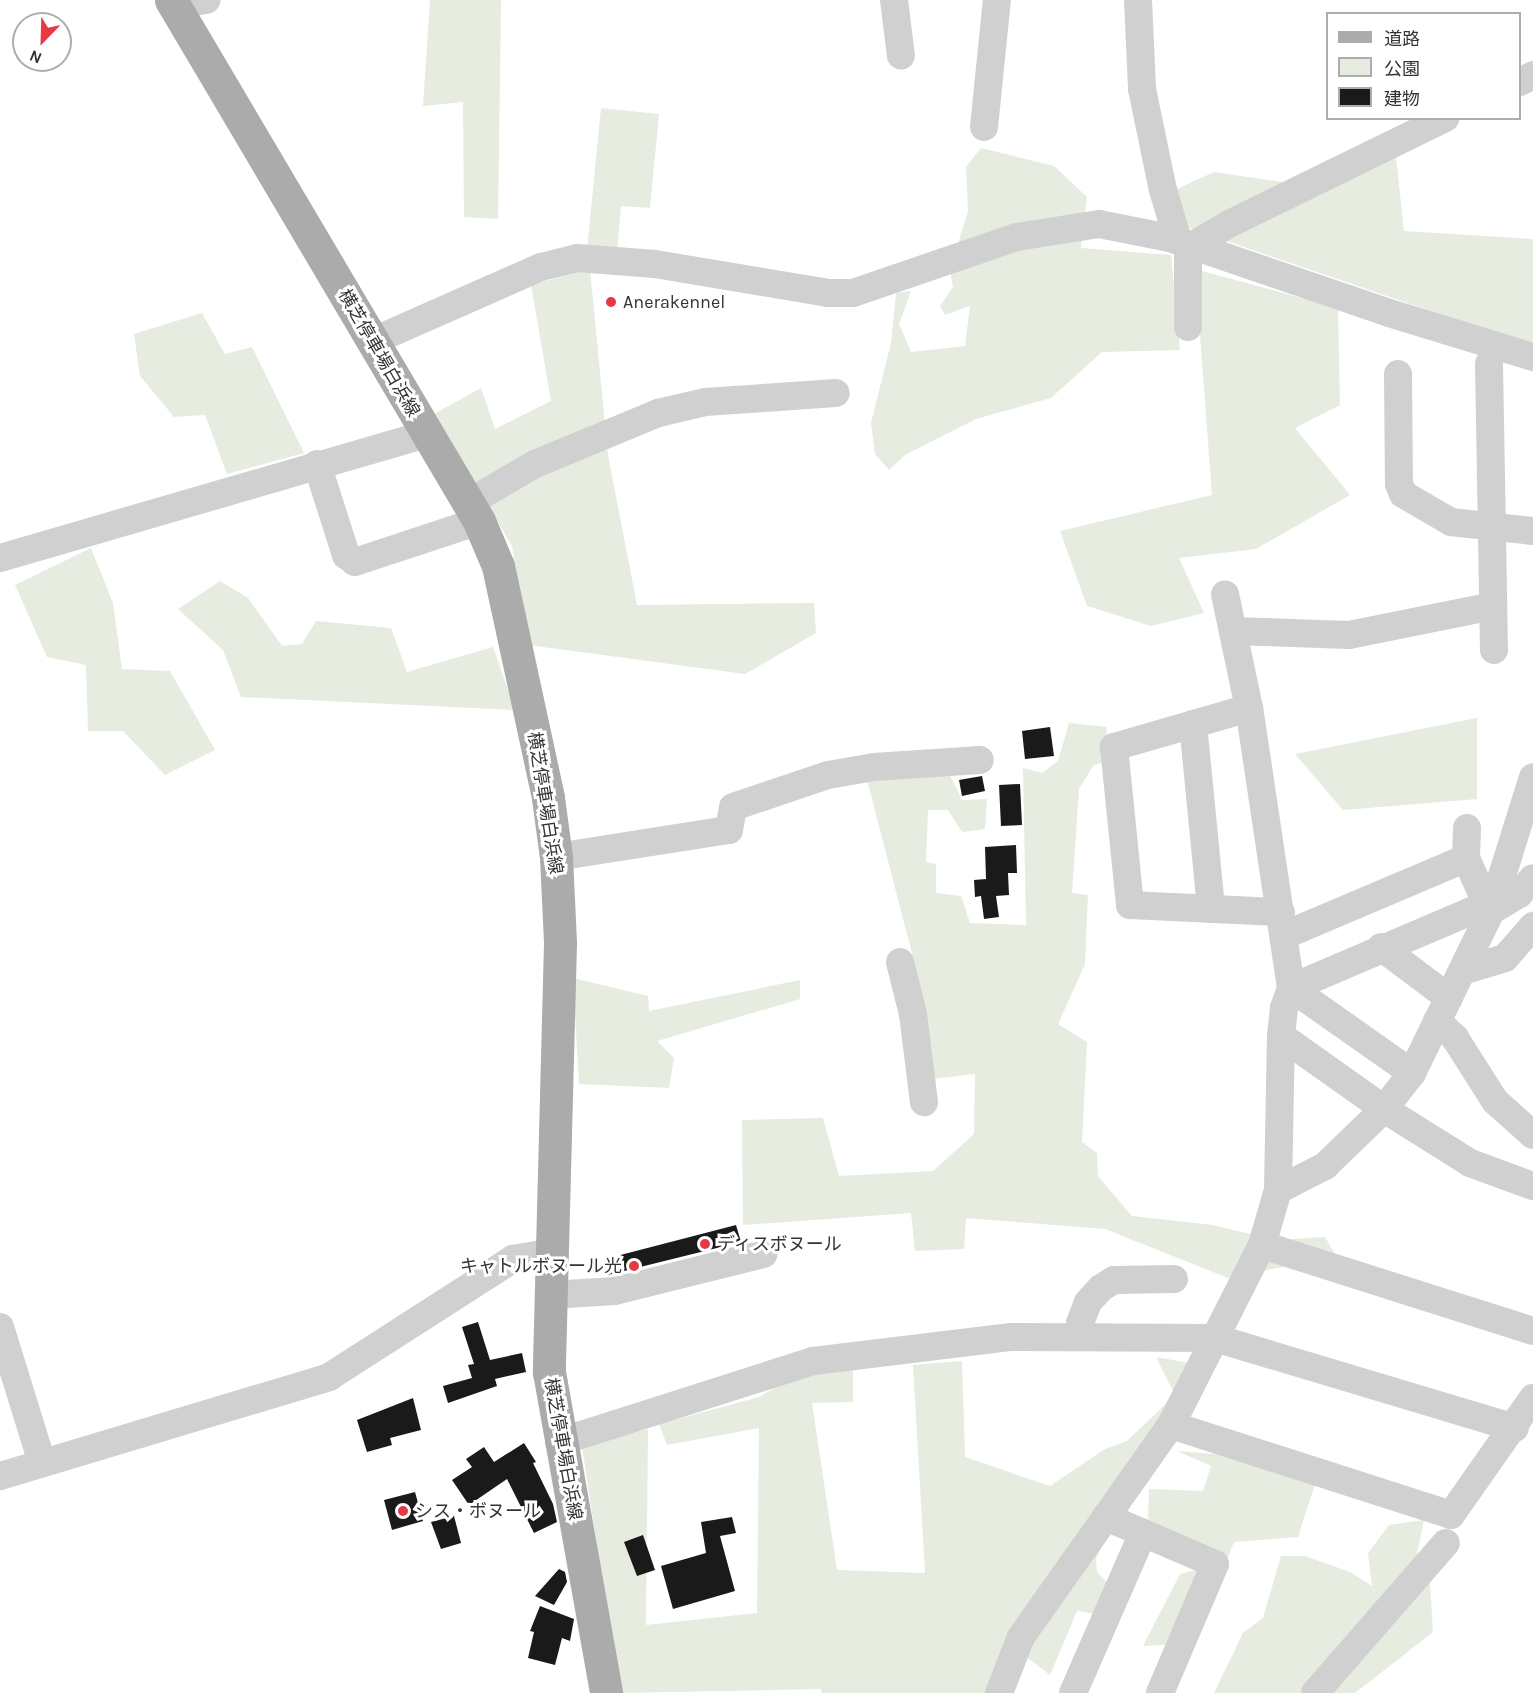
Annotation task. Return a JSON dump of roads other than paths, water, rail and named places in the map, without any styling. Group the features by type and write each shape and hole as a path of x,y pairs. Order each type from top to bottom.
{"main road":[{"name":"横芝停車場白浜線","path":"172,2 474,512 498,566 509,610 556,857 560,943 549,1372 559,1442 606,1693"}],"street":[{"path":"172,2 207,0"},
{"path":"894,0 901,56"},
{"path":"984,127 997,0"},
{"path":"1138,0 1142,89 1163,190 1186,244 1188,327"},
{"path":"1186,244 1441,120"},
{"path":"373,341 541,267 577,258 655,264 828,293 854,293 1017,237 1055,228 1099,224 1186,244 1533,357"},
{"path":"1489,364 1494,650"},
{"path":"1398,374 1399,484 1403,494 1451,522 1533,531"},
{"path":"317,464 346,555 355,562 474,512 535,464 658,413 705,402 836,393"},
{"path":"0,558 426,434"},
{"path":"999,1693 1021,1637 1171,1425 1262,1245 1278,1190 1281,1036 1284,1008 1291,988 1250,708 1225,594"},
{"path":"1233,631 1349,635 1493,606"},
{"path":"1250,708 1114,747 1130,905 1211,909 1283,923 1466,858"},
{"path":"1194,724 1211,909"},
{"path":"556,857 729,830 733,807 828,775 874,767 981,760"},
{"path":"1278,1190 1325,1166 1384,1109 1412,1073 1462,971 1490,906 1533,777"},
{"path":"1467,828 1466,858 1490,906"},
{"path":"1291,988 1381,947 1519,894 1533,878"},
{"path":"1462,971 1505,958 1533,926"},
{"path":"1381,947 1443,1009 1455,1038 1495,1101 1533,1135"},
{"path":"900,962 913,1014 924,1102"},
{"path":"1291,988 1412,1073"},
{"path":"1281,1036 1384,1109 1470,1163 1533,1186"},
{"path":"1262,1245 1533,1331"},
{"path":"0,1476 329,1377 513,1259 551,1252"},
{"path":"550,1295 615,1291 763,1254"},
{"path":"1082,1337 1080,1323 1088,1302 1101,1288 1114,1280 1174,1279"},
{"path":"0,1327 42,1464"},
{"path":"559,1442 813,1361 1012,1337 1215,1338 1515,1428"},
{"path":"1171,1425 1451,1515 1515,1428 1533,1398"},
{"path":"1106,1517 1215,1564 1160,1693"},
{"path":"1074,1693 1143,1533"},
{"path":"1315,1693 1446,1543"}],"place":[{"name":"Anerakennel","path":"611,302"},
{"name":"ディスボヌール","path":"705,1244"},
{"name":"キャトルボヌール光","path":"634,1266"},
{"name":"シス・ボヌール","path":"403,1511"}]}
